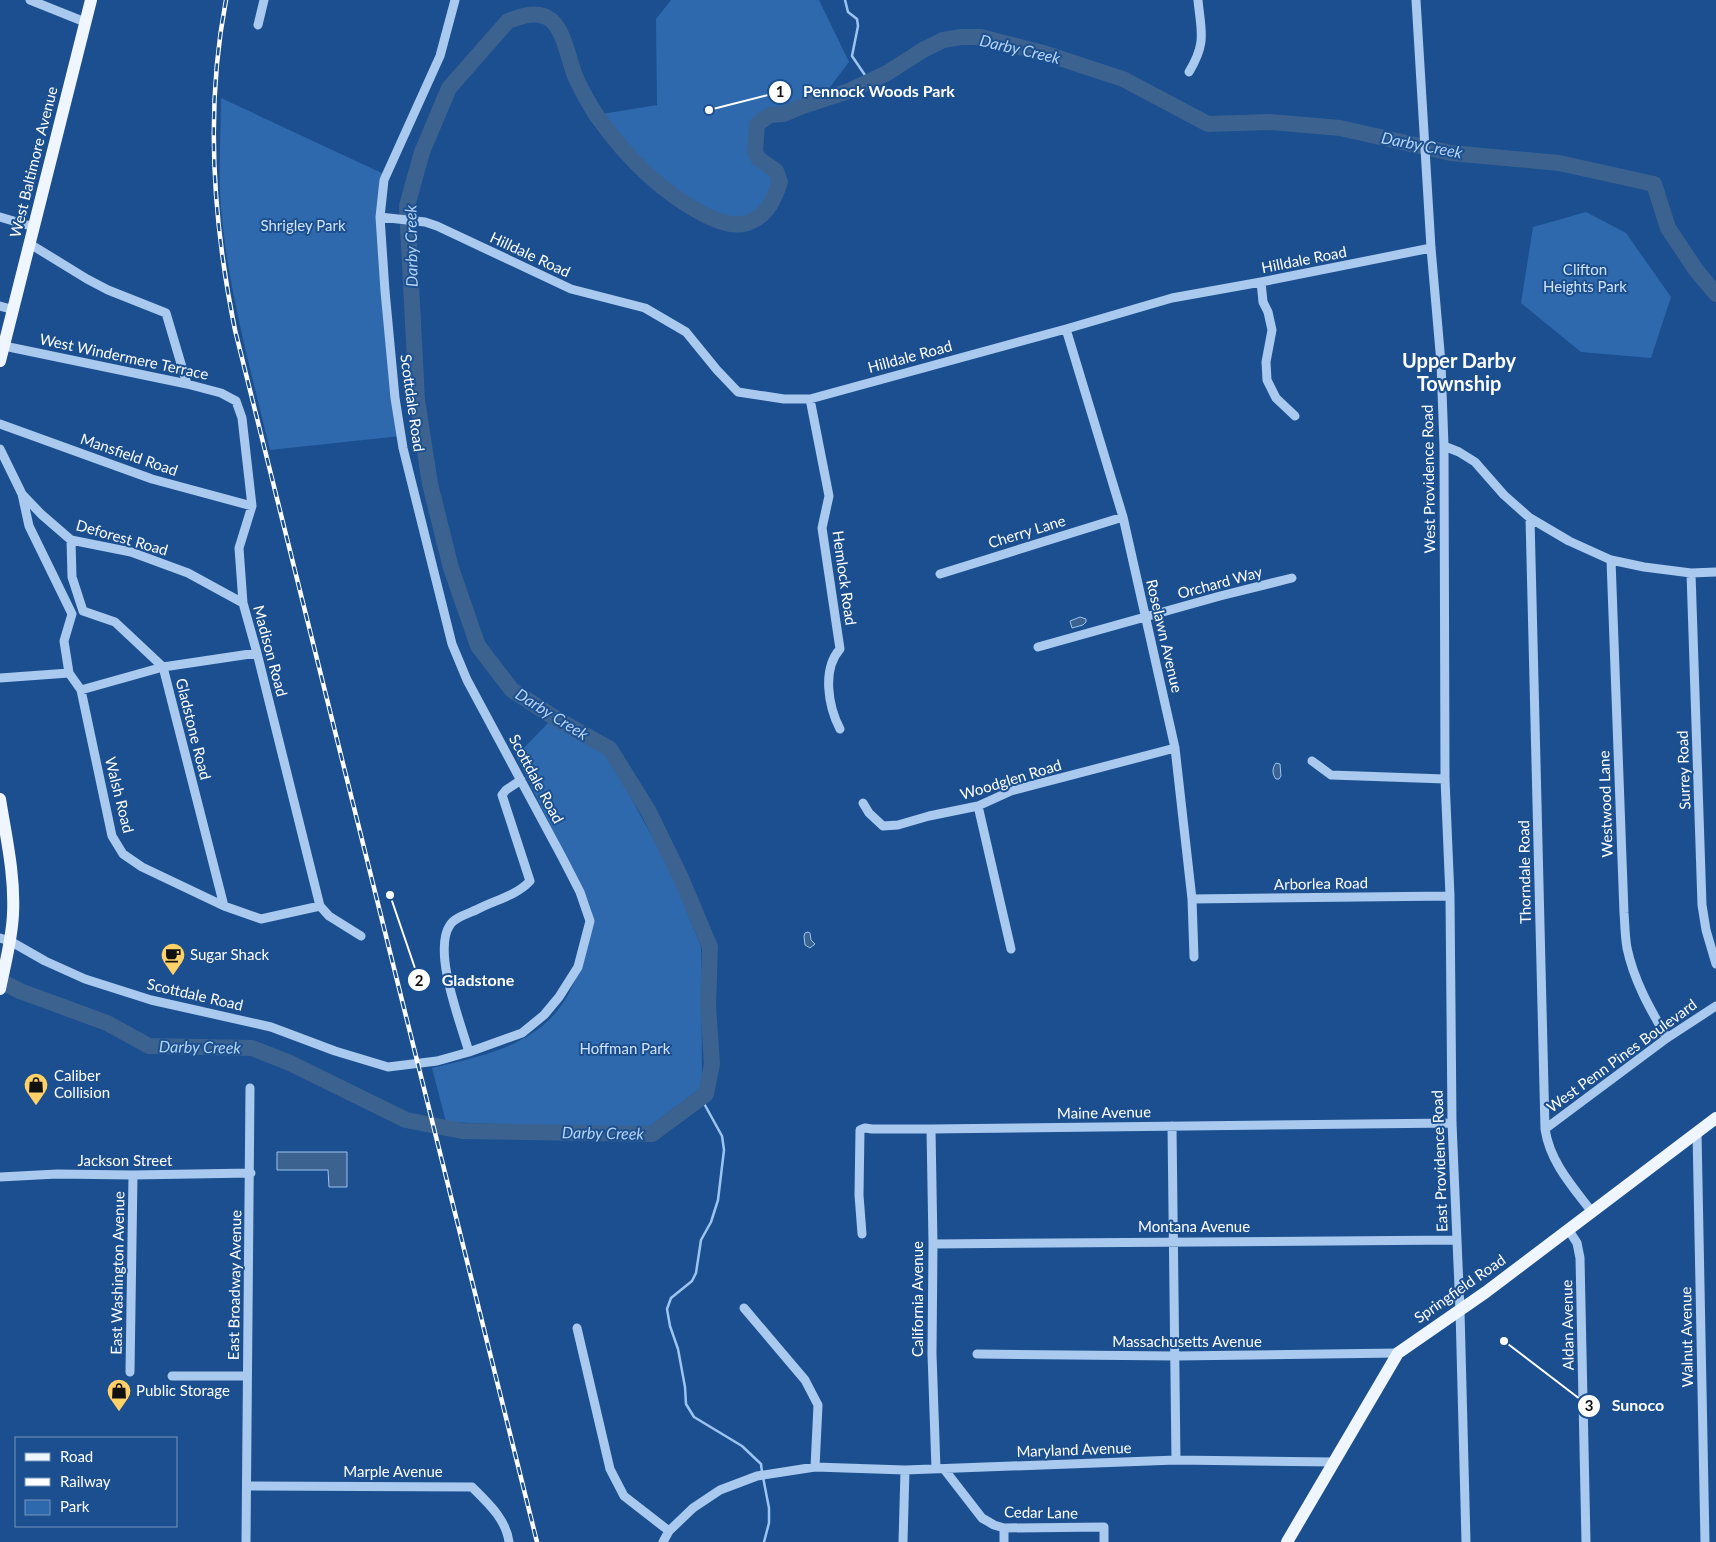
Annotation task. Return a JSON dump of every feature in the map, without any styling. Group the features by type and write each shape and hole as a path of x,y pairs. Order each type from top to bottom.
{"main road":[{"name":"West Baltimore Avenue","path":"0,361 91,0"},
{"path":"0,799 10,860 13,914 5,944 0,989"},
{"name":"Springfield Road","path":"1287,1542 1398,1353 1460,1310 1716,1118"}],"street":[{"path":"30,0 85,22"},
{"path":"258,25 264,0"},
{"name":"Scottdale Road","path":"5,944 85,979 151,1000 271,1026 336,1051 388,1067 437,1061 470,1052 522,1033 544,1015 560,997 578,967 590,921 580,892 467,680 452,644 403,448 395,398 384,217 384,180 440,56 455,0"},
{"path":"1190,72 1199,56 1203,39 1198,0"},
{"name":"West Providence Road","path":"1416,0 1426,178 1441,363 1444,446 1445,779"},
{"path":"0,217 34,227"},
{"name":"Hilldale Road","path":"384,217 425,222 437,226 570,289 645,308 686,332 716,370 738,392 784,399 810,399 1172,298 1431,248"},
{"path":"30,244 108,290 166,313 187,384"},
{"path":"1261,282 1263,302 1268,312 1272,330 1267,357 1268,380 1276,398 1295,416"},
{"path":"0,306 14,310"},
{"name":"Roselawn Avenue","path":"1066,329 1123,517 1175,748 1192,899 1194,957"},
{"name":"West Windermere Terrace","path":"4,346 187,384 221,394 236,401"},
{"name":"Hemlock Road","path":"810,399 829,496 822,528 840,649 833,657 829,672 829,682 835,720 840,729"},
{"name":"Madison Road","path":"236,401 242,418 252,506 239,548 243,603 258,654 320,906"},
{"name":"Mansfield Road","path":"0,424 152,479 252,506"},
{"path":"1444,446 1459,452 1475,462 1504,495 1530,518 1569,540 1611,560 1644,567 1691,573 1716,572"},
{"name":"Deforest Road","path":"0,449 22,494 41,514 72,540 131,552 188,573 243,603"},
{"path":"0,678 68,673 64,641 72,614 29,526 22,494"},
{"name":"Cherry Lane","path":"940,574 1123,517"},
{"name":"Thorndale Road","path":"1530,518 1545,1129 1552,1155 1571,1185 1592,1212"},
{"path":"72,540 72,577 83,611 72,614"},
{"name":"Westwood Lane","path":"1611,560 1624,913 1627,948 1637,982 1650,1009 1668,1038"},
{"name":"Surrey Road","path":"1691,573 1702,905 1706,930 1716,964"},
{"name":"Orchard Way","path":"1038,647 1220,596 1292,578"},
{"name":"Gladstone Road","path":"83,611 114,622 163,667 224,906"},
{"path":"81,690 163,667 258,654"},
{"name":"Walsh Road","path":"68,673 81,690 112,836 123,854 142,867 224,906 261,919 320,906"},
{"name":"Woodglen Road","path":"863,803 869,813 883,826 898,825 929,816 978,806 1011,791 1175,748"},
{"path":"1312,761 1331,775 1445,779"},
{"name":"East Providence Road","path":"1445,779 1450,896 1452,1123 1460,1310 1466,1542"},
{"path":"470,1052 450,994 445,956 445,938 450,924 481,907 520,891 530,881 502,795 521,780"},
{"path":"978,806 1011,949"},
{"name":"Arborlea Road","path":"1192,899 1450,896"},
{"path":"320,906 329,916 361,936"},
{"name":"West Penn Pines Boulevard","path":"1545,1129 1668,1038 1716,1006"},
{"name":"East Broadway Avenue","path":"246,1542 251,1174 250,1088"},
{"name":"Maine Avenue","path":"862,1234 859,1195 860,1130 865,1128 931,1129 1452,1123"},
{"path":"1172,1126 1175,1241 1176,1460"},
{"name":"California Avenue","path":"931,1129 932,1354 940,1469"},
{"name":"Walnut Avenue","path":"1697,1132 1705,1542"},
{"name":"Jackson Street","path":"0,1177 57,1174 251,1174"},
{"name":"East Washington Avenue","path":"130,1372 133,1175"},
{"name":"Aldan Avenue","path":"1568,1229 1577,1243 1580,1258 1586,1542"},
{"name":"Montana Avenue","path":"933,1244 1456,1240"},
{"path":"744,1308 805,1380 818,1405 815,1467"},
{"path":"578,1328 613,1476 624,1496 669,1531"},
{"name":"Massachusetts Avenue","path":"977,1354 1176,1356 1398,1353"},
{"path":"172,1376 247,1376"},
{"name":"Maryland Avenue","path":"663,1542 669,1531 693,1508 720,1490 757,1476 815,1467 905,1470 1176,1460 1334,1462"},
{"name":"Cedar Lane","path":"940,1469 982,1518 994,1525 1004,1528 1104,1527 1104,1542"},
{"path":"904,1542 905,1470"},
{"name":"Marple Avenue","path":"247,1486 472,1487 496,1513 504,1525 509,1542"},
{"path":"1004,1528 1004,1542"}],"green space":[{"path":"671,0 819,0 849,62 820,100 784,114 770,115 757,124 755,152 759,159 776,171 780,182 774,198 765,212 750,222 732,224 713,219 673,197 640,169 596,115 657,105 656,19"},
{"name":"Shrigley Park","path":"221,98 386,175 380,217 401,436 270,450 241,330 224,239 220,180"},
{"name":"Clifton Heights Park","path":"1586,212 1626,233 1671,297 1651,358 1581,352 1521,303 1533,227"},
{"name":"Hoffman Park","path":"551,720 607,754 671,871 701,947 702,1087 647,1128 446,1122 432,1068 509,1046 530,1035 548,1021 563,1003 575,979 589,929 591,909 584,891 516,756"}],"shaded area":[{"path":"1080,617 1086,619 1086,622 1083,625 1072,628 1070,621"},
{"path":"1276,763 1280,764 1281,776 1279,779 1276,779 1273,773"},
{"path":"808,932 815,944 810,948 805,945 804,936"},
{"path":"277,1152 347,1152 347,1187 329,1187 328,1170 277,1170"}],"waterway":[{"path":"845,0 848,12 857,19 858,26 852,56 869,81"},
{"name":"Darby Creek","path":"0,981 20,991 107,1023 149,1046 252,1048 290,1063 406,1120 462,1131 652,1134 706,1094 712,1064 708,1005 710,947 681,878 649,812 610,749 555,718 512,690 478,646 451,568 430,484 417,400 407,206 422,152 449,88 508,21 535,15 541,15 551,20 563,38 575,76 585,96 597,116 620,146 645,172 673,196 705,215 728,224 746,223 758,218 767,210 780,182 776,171 759,159 755,152 757,124 770,115 784,114 849,91 887,73 923,50 943,40 961,37 981,37 1047,54 1123,79 1208,124 1270,122 1340,128 1451,153 1559,163 1654,184 1668,228 1696,270 1716,294"},
{"path":"701,1098 722,1136 724,1150 718,1200 711,1222 701,1240 696,1273 692,1281 671,1298 667,1309 670,1326 678,1349 686,1404 694,1417 742,1446 761,1464 762,1472"},
{"path":"763,1477 769,1508 769,1523 764,1542"}],"railway":[{"path":"226,0 215,82 214,165 221,248 235,330 537,1542"}],"place":[{"name":"Pennock Woods Park","path":"709,110"},
{"name":"Gladstone","path":"390,895"},
{"name":"Sugar Shack","path":"173,976"},
{"name":"Caliber Collision","path":"36,1106"},
{"name":"Sunoco","path":"1504,1341"},
{"name":"Public Storage","path":"119,1412"}],"district":[{"name":"Upper Darby Township","path":"1459,372"}]}
